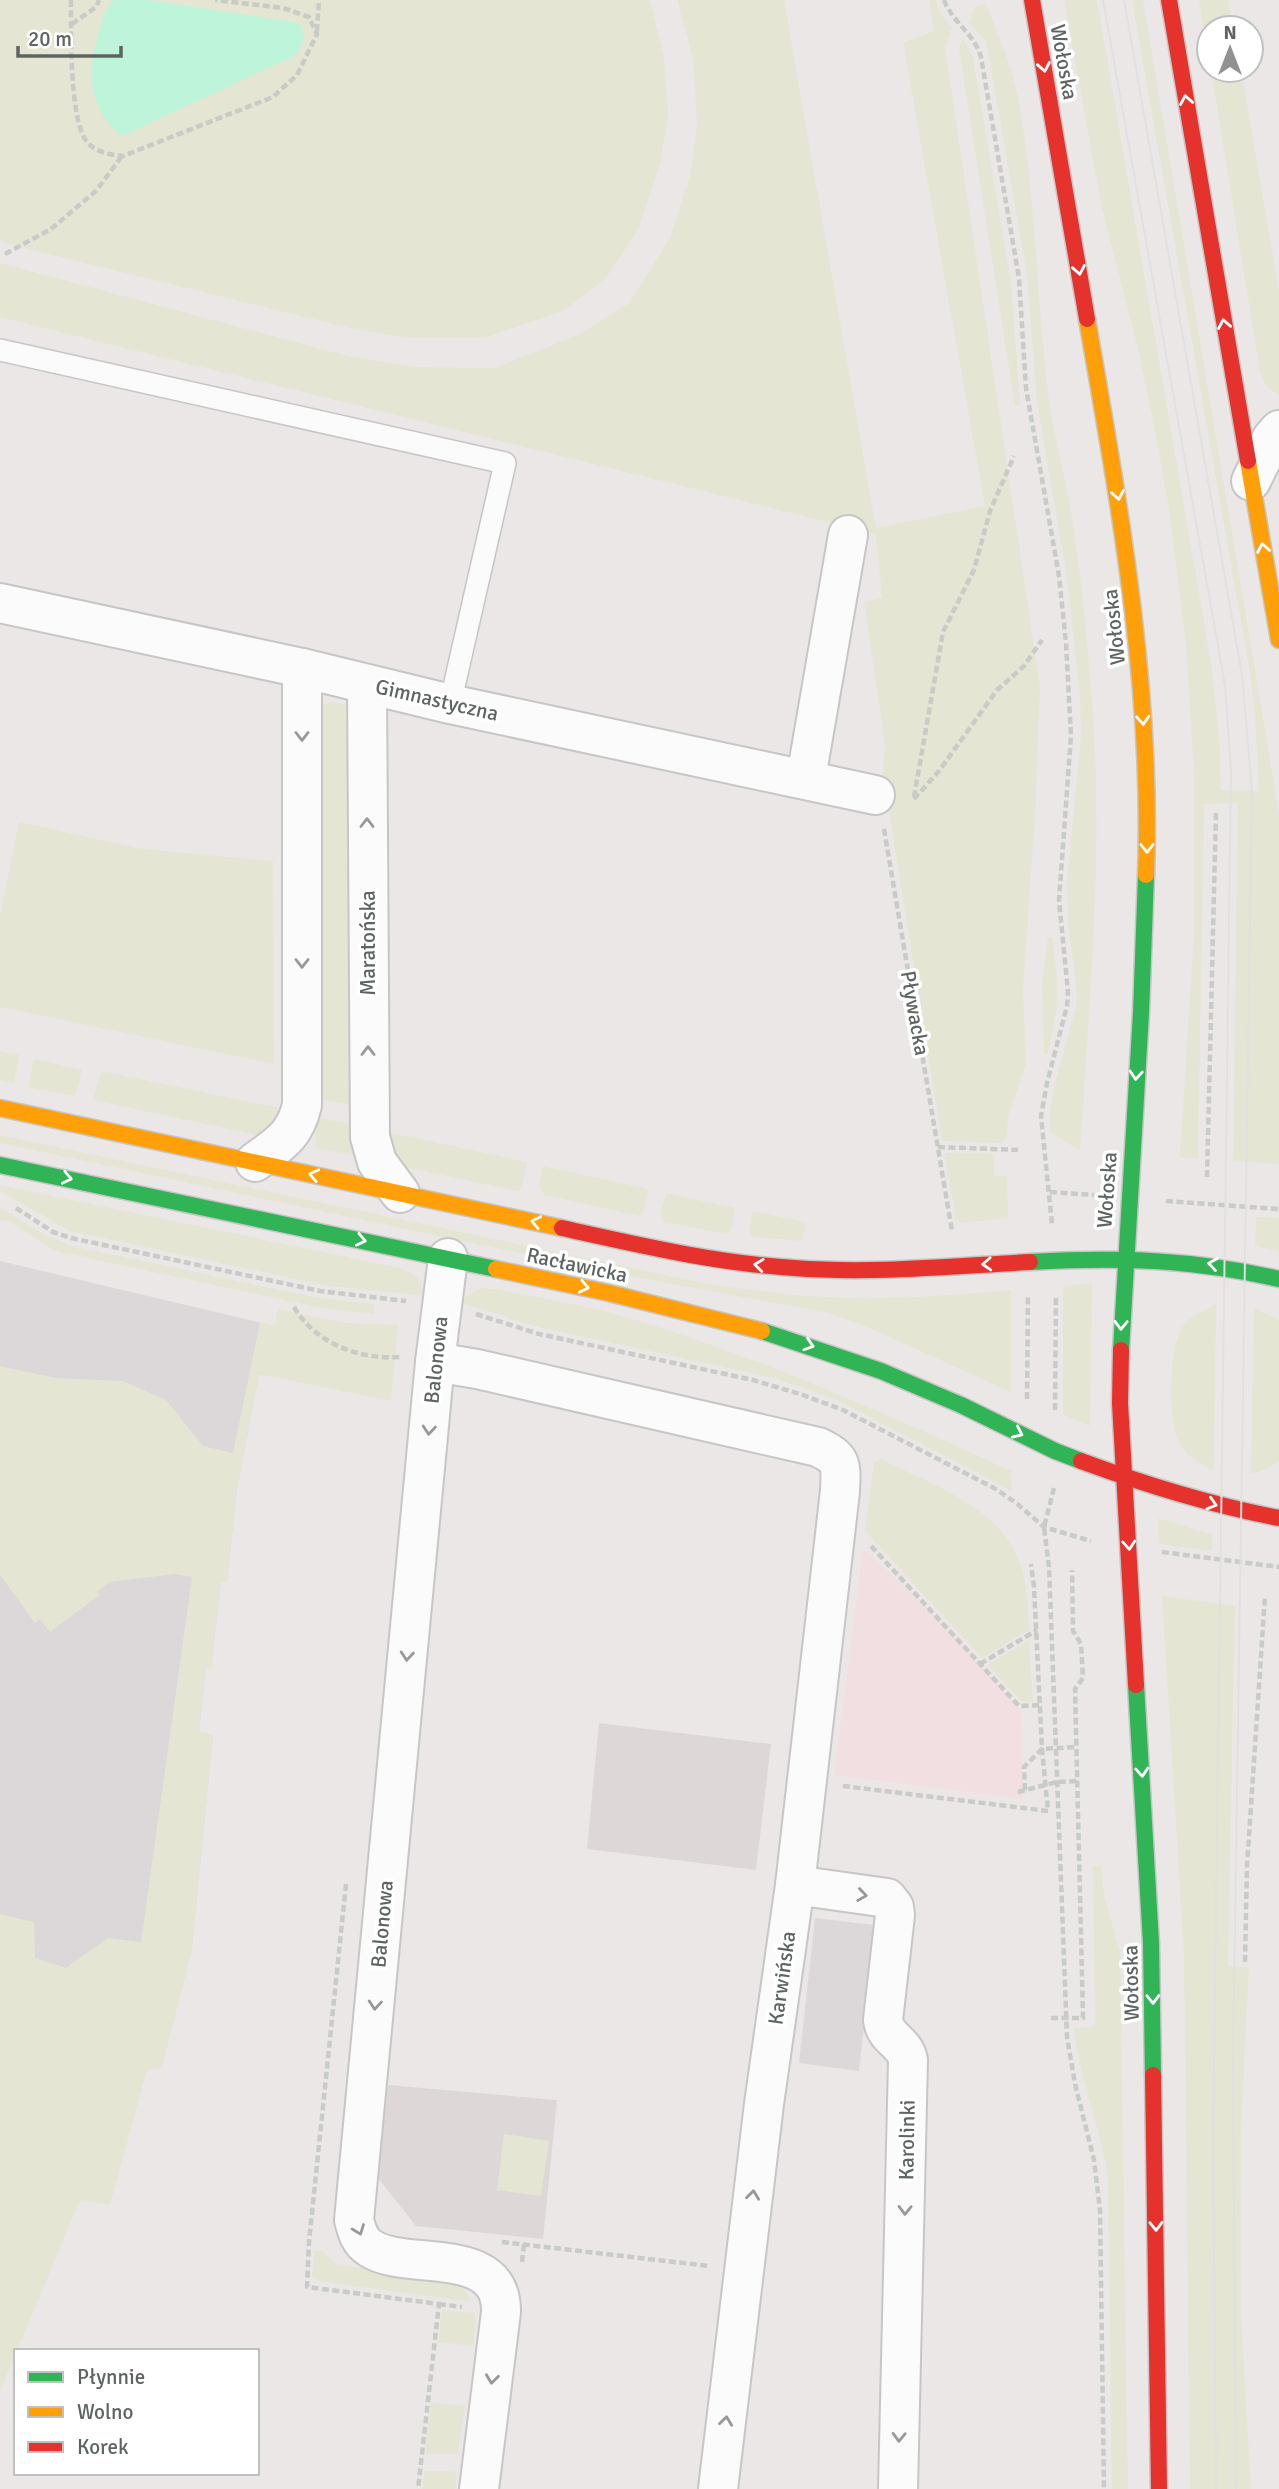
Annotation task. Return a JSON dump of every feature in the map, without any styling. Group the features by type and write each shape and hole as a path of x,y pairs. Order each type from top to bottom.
{"main road":[{"name":"Wołoska","path":"1032,0 1122,518 1143,705 1147,780 1147,855 1124,1257 1120,1403 1152,1956 1159,2489"},
{"path":"1170,0 1279,640"},
{"name":"Racławicka","path":"0,1108 682,1254 794,1269 915,1269 1124,1257 1196,1262 1246,1270 1279,1279"},
{"name":"Racławicka","path":"0,1164 672,1307 767,1332 881,1371 961,1405 1055,1451 1221,1507 1279,1518"}],"street":[{"path":"1251,481 1272,438 1279,430"},
{"path":"806,778 848,536"},
{"name":"Gimnastyczna","path":"0,603 302,668 450,704 806,778 878,804"},
{"path":"255,1162 292,1132 299,1120 302,1105 302,668"},
{"name":"Maratońska","path":"367,684 370,1137 377,1162 400,1193"},
{"name":"Balonowa","path":"448,1258 417,1359 354,2220 358,2236 370,2249 394,2257 454,2263 473,2269 498,2292 500,2312 479,2489"},
{"name":"Karwińska","path":"417,1359 477,1369 818,1447 834,1455 841,1467 795,1885 764,2104 718,2489"},
{"name":"Karolinki","path":"795,1885 887,1898 894,1907 883,2020 885,2031 903,2047 908,2060 898,2489"}],"lane":[{"path":"0,350 505,463 450,704"}],"path":[{"path":"71,0 72,83 80,129 87,143 107,154 122,156 273,97 297,75 317,34 319,0"},
{"path":"71,24 96,7 99,0"},
{"path":"215,0 283,8 309,17 317,34"},
{"path":"944,0 953,17 974,38 982,57 1019,278 1026,388 1059,576 1066,643 1071,736 1059,900 1068,992 1062,1030 1041,1116 1053,1226"},
{"path":"5,254 51,229 96,191 122,156"},
{"path":"913,799 943,632 974,570 990,512 1014,456"},
{"path":"878,804 906,805 913,799 939,771 997,690 1024,666 1042,640"},
{"name":"Pływacka","path":"878,804 952,1231"},
{"path":"1207,1177 1216,811"},
{"path":"938,1147 1018,1150"},
{"path":"1050,1192 1079,1194"},
{"path":"1173,1201 1279,1209"},
{"path":"8,1203 53,1232 71,1238 320,1291 413,1302"},
{"path":"1055,1414 1056,1283"},
{"path":"1027,1402 1028,1284"},
{"path":"294,1307 311,1329 336,1344 369,1356 417,1359"},
{"path":"1055,1487 1044,1527 1049,1567 1066,2018 1073,2072 1094,2160 1100,2210 1104,2489"},
{"path":"870,1545 1019,1706 1041,1705"},
{"path":"1156,1551 1279,1567"},
{"path":"842,1786 1048,1811 1031,1564"},
{"path":"1051,2018 1083,2018 1075,1689 1083,1678 1081,1644 1073,1631 1072,1570"},
{"path":"1245,1962 1247,1866 1265,1596"},
{"path":"981,1664 1037,1630"},
{"path":"1025,1790 1024,1767 1042,1749 1076,1747"},
{"path":"1018,1792 1046,1784 1077,1781"},
{"path":"499,2241 713,2267"}],"shaded area":[{"path":"0,0 650,0 664,56 668,117 660,164 638,230 606,278 563,311 484,338 408,338 350,328 20,247 0,241"},
{"path":"114,0 148,0 294,22 302,26 304,39 296,55 122,136 102,113 96,100 92,73 95,44 103,17"},
{"path":"677,0 784,0 876,528 985,506 903,43 934,31 929,0 936,0 938,10 952,28 945,47 1040,687 1035,818 1023,988 1026,1064 1008,1117 1007,1136 1002,1143 942,1141 887,799 882,786 885,744 864,602 882,598 876,534 0,317 0,263 348,356 414,367 495,368 578,335 629,303 669,240 690,176 697,126 693,58"},
{"path":"1064,0 1097,0 1211,663 1219,737 1221,790 1259,791 1251,678 1132,0 1143,0 1279,813 1279,1164 1233,1161 1238,803 1204,804 1198,1159 1180,1157 1194,933 1194,773 1186,645 1169,509 1158,447 1139,353 1101,204"},
{"path":"1199,0 1228,0 1230,14 1201,14"},
{"path":"986,3 1012,73 1024,134 1048,392 1075,537 1089,664 1096,770 1096,879 1080,1151 1050,1132 1049,1119 1053,1091 1077,1003 1068,922 1067,882 1081,735 1080,697 1067,578 1037,402 1027,274 986,41 969,23 975,7"},
{"path":"963,38 973,57 1011,282 1020,404 1015,407 959,48"},
{"path":"1213,84 1243,84 1279,291 1279,395 1266,386 1260,372"},
{"path":"333,702 347,705 360,719 353,1105 320,1099 320,705"},
{"path":"19,822 143,849 273,861 274,1064 0,1007 0,915"},
{"path":"1048,937 1052,937 1057,996 1047,1055 1044,1054 1042,982"},
{"path":"0,1051 19,1055 14,1083 0,1080"},
{"path":"34,1059 82,1070 75,1096 28,1087"},
{"path":"101,1071 284,1109 289,1116 262,1136 93,1100"},
{"path":"320,1118 350,1124 357,1129 357,1156 316,1148 315,1120"},
{"path":"387,1132 527,1162 522,1188 518,1191 397,1164"},
{"path":"0,1135 703,1283 779,1293 848,1298 918,1297 1011,1290 1011,1392 867,1327 829,1313 624,1275 0,1143"},
{"path":"944,1153 994,1154 994,1176 1007,1176 1008,1218 960,1223 956,1218"},
{"path":"543,1166 649,1189 643,1214 639,1216 544,1195 539,1185"},
{"path":"0,1185 400,1268 417,1278 422,1286 423,1296 329,1286 70,1231 0,1191"},
{"path":"666,1193 735,1208 731,1230 728,1234 664,1222 660,1217"},
{"path":"0,1207 43,1234 72,1246 318,1298 374,1304 374,1314 317,1307 55,1251 10,1222 0,1220"},
{"path":"753,1211 806,1222 802,1241 752,1237 749,1233"},
{"path":"1256,1217 1279,1218 1279,1251 1255,1246"},
{"path":"0,1261 275,1326 267,1376 259,1374 237,1489 227,1581 221,1582 211,1668 206,1667 199,1732 213,1735 192,1948 161,2069 0,1952"},
{"path":"1092,1283 1090,1426 1063,1414 1063,1286"},
{"path":"481,1288 626,1317 773,1368 869,1407 1011,1471 1012,1491 837,1400 774,1378 538,1327 462,1304 468,1295"},
{"path":"1216,1305 1214,1470 1193,1459 1178,1440 1171,1402 1171,1385 1174,1352 1181,1329 1196,1314"},
{"path":"1254,1308 1279,1320 1279,1461 1268,1469 1251,1474"},
{"path":"278,1309 346,1323 398,1325 391,1401 259,1374 237,1489 227,1581 221,1582 211,1668 206,1667 199,1732 213,1735 192,1948 161,2069 147,2070 110,2205 80,2200 18,2349 14,2349 14,2358 0,2391 0,1914 34,1922 35,1958 66,1968 108,1938 141,1942 192,1577 175,1574 110,1582 98,1591 100,1595 50,1632 40,1619 35,1623 0,1575 0,1366 55,1378 123,1381 166,1400 203,1446 233,1453 260,1322 275,1325"},
{"path":"881,1459 958,1497 977,1509 1007,1538 1023,1574 1029,1630 982,1658 865,1531 874,1462"},
{"path":"1158,1518 1212,1535 1212,1551 1159,1544"},
{"path":"863,1548 954,1633 1021,1712 1023,1799 834,1775"},
{"path":"1162,1596 1235,1606 1228,1966 1249,1967 1241,2126 1241,2316 1251,2489 1190,2489 1184,1956"},
{"path":"1029,1640 1033,1701 1021,1701 988,1665"},
{"path":"599,1723 771,1744 756,1870 587,1849"},
{"path":"1093,1866 1101,1866 1104,1895 1120,1953 1128,2489 1112,2489 1108,2179 1074,2028 1095,2027"},
{"path":"815,1918 875,1925 859,2071 799,2063"},
{"path":"388,2085 557,2100 543,2239 416,2226 378,2178"},
{"path":"504,2134 549,2141 541,2196 497,2190"},
{"path":"314,2251 322,2251 337,2265 453,2278 471,2302 319,2281 312,2276"},
{"path":"442,2310 474,2313 476,2321 473,2346 438,2342"},
{"path":"431,2402 465,2406 458,2454 425,2454"},
{"path":"425,2471 453,2471 457,2474 455,2489 422,2489"}],"tram line":[{"path":"1103,0 1225,686 1231,770 1213,2141 1216,2489"},
{"path":"1124,0 1242,675 1252,791 1233,2059 1236,2489"}],"traffic: fast":[{"path":"1121,1350 1141,1013 1146,875"},
{"path":"0,1165 496,1269"},
{"path":"1030,1262 1155,1261 1216,1267 1279,1279"},
{"path":"762,1331 881,1371 1081,1461"},
{"path":"1136,1685 1151,1943 1153,2075"}],"traffic: slow":[{"path":"1087,319 1122,526 1139,665 1147,805 1146,875"},
{"path":"1248,461 1279,640"},
{"path":"0,1108 562,1228"},
{"path":"496,1269 609,1293 762,1331"}],"traffic: jam":[{"path":"1032,0 1087,319"},
{"path":"1169,0 1248,461"},
{"path":"562,1228 706,1258 765,1266 882,1270 1030,1262"},
{"path":"1121,1350 1120,1403 1136,1685"},
{"path":"1081,1461 1179,1494 1279,1518"},
{"path":"1153,2075 1159,2489"}]}
